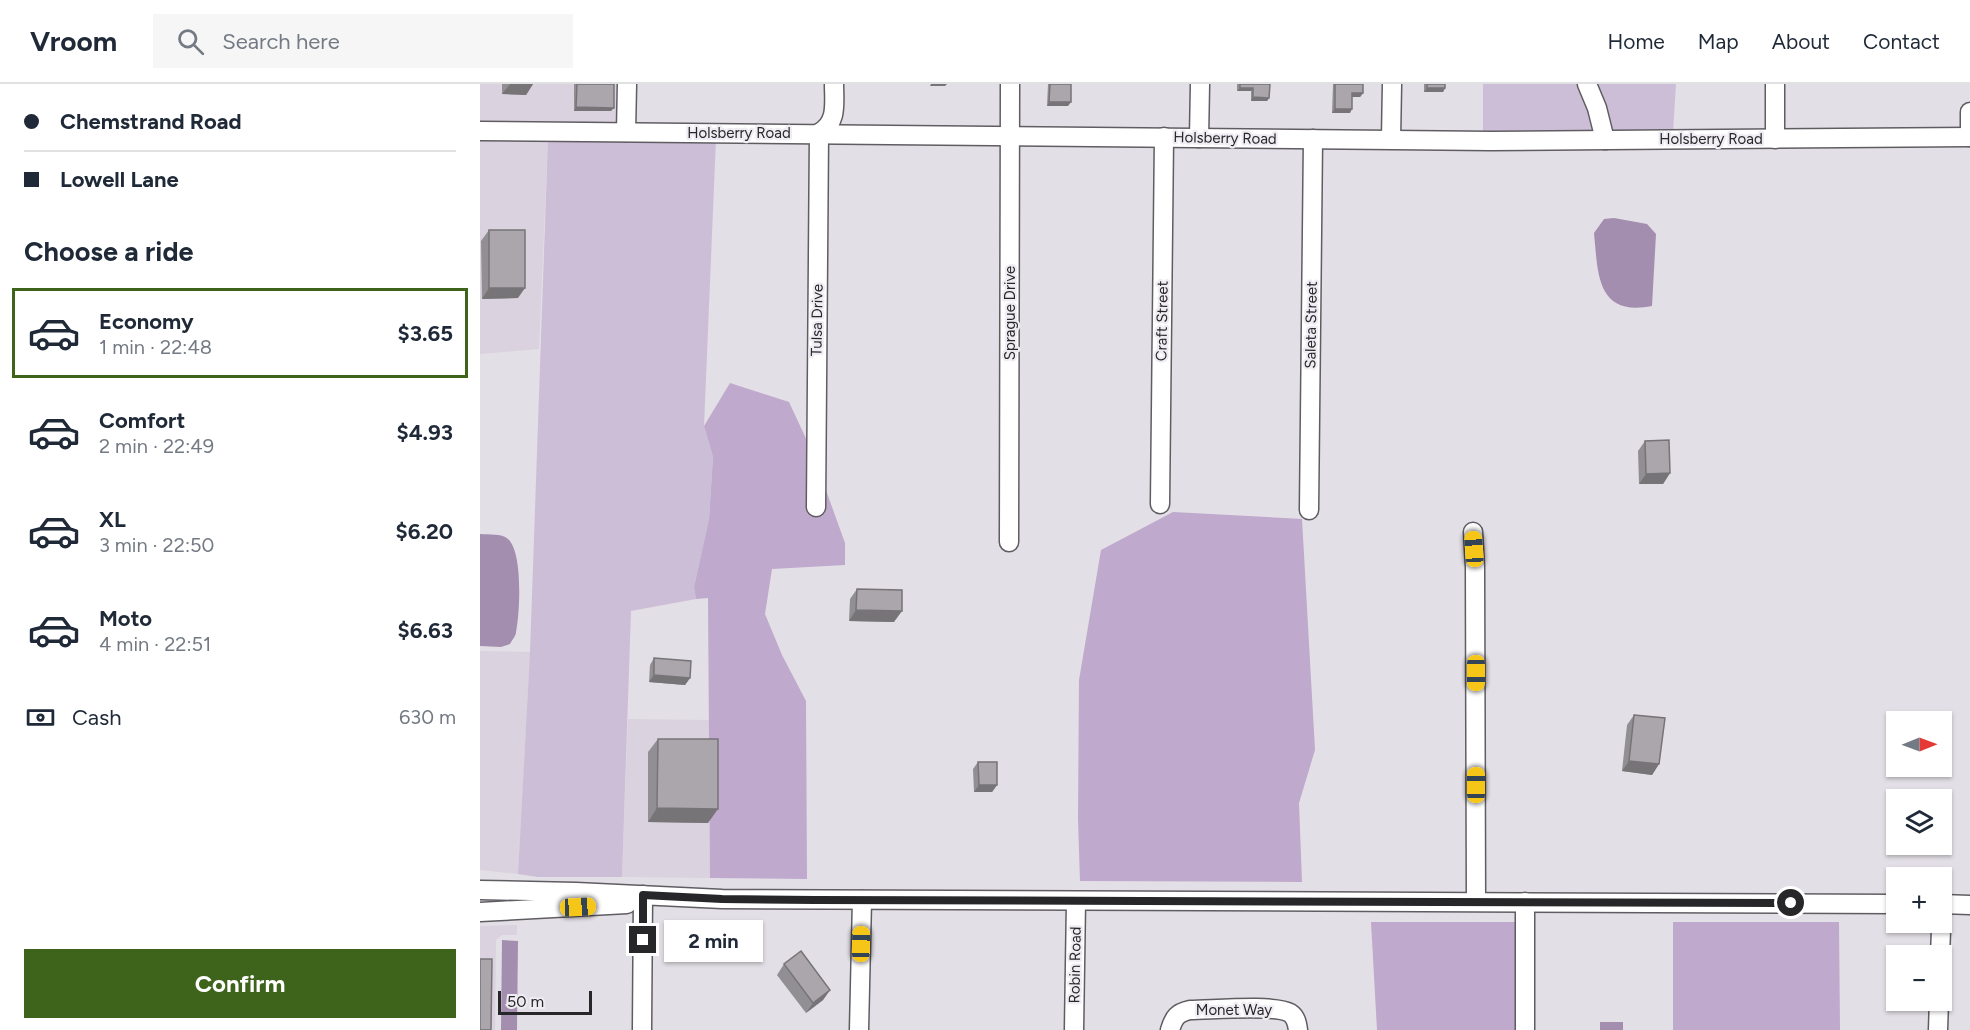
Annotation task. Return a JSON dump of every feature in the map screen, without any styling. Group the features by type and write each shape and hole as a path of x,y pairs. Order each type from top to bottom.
{"street":[{"path":"626,132 627,84"},
{"path":"819,134 831,123 834,116 834,84"},
{"name":"Sprague Drive","path":"1009,542 1010,84"},
{"path":"1199,138 1200,84"},
{"path":"1391,140 1392,84"},
{"path":"1587,84 1597,108 1605,140"},
{"path":"1775,84 1775,139"},
{"path":"1970,112 1970,137"},
{"name":"Holsberry Road","path":"480,131 1391,140 1970,137"},
{"name":"Tulsa Drive","path":"816,507 819,134"},
{"name":"Craft Street","path":"1160,504 1164,137"},
{"name":"Saleta Street","path":"1309,510 1313,139"},
{"path":"1473,532 1476,901"},
{"path":"480,890 643,899 1886,904"},
{"path":"480,912 643,899"},
{"path":"642,1030 643,899"},
{"path":"859,1030 862,900"},
{"name":"Robin Road","path":"1074,1030 1076,901"},
{"path":"1525,902 1525,1030"},
{"path":"1952,904 1970,904"},
{"name":"Monet Way","path":"1170,1030 1179,1013 1190,1010 1276,1009 1290,1014 1296,1020 1298,1030"},
{"path":"1938,1030 1939,1011"}],"shaded area":[{"path":"480,84 619,84 619,126 480,124"},
{"path":"1483,84 1676,84 1673,133 1483,134"},
{"path":"480,137 548,138 539,349 480,354"},
{"path":"548,138 716,139 704,426 713,457 709,519 694,587 696,599 631,611 622,877 538,877 518,874 530,652"},
{"path":"1614,218 1647,224 1656,234 1652,306 1634,308 1620,305 1610,298 1604,289 1599,277 1594,233 1604,219"},
{"path":"730,383 789,402 809,445 808,513 823,513 823,482 845,543 845,565 772,569 765,614 782,655 806,701 807,879 710,878 708,598 696,599 694,587 709,519 713,457 704,426"},
{"path":"1173,512 1302,519 1315,750 1299,803 1302,882 1080,881 1079,680 1101,550"},
{"path":"480,534 505,537 513,546 516,556 519,611 516,634 510,644 501,647 480,646"},
{"path":"480,651 530,652 518,874 480,870"},
{"path":"628,719 709,720 710,878 622,877"},
{"path":"1371,922 1517,922 1517,1030 1377,1030"},
{"path":"1673,922 1839,922 1840,1030 1673,1030"},
{"path":"517,925 517,935 502,935 496,940 495,1030 480,1030 480,926"},
{"path":"502,940 518,941 517,1030 501,1030"},
{"path":"1600,1022 1623,1022 1623,1030 1600,1030"}],"building":[{"path":"577,84 614,84 614,108 576,107"},
{"path":"1050,84 1071,84 1071,102 1049,102"},
{"path":"1240,84 1270,84 1269,98 1253,97 1253,88 1240,88"},
{"path":"1335,84 1363,84 1363,93 1352,93 1352,109 1335,109"},
{"path":"1427,84 1445,84 1445,88 1427,88"},
{"path":"489,230 525,230 525,288 489,288"},
{"path":"1669,440 1670,473 1646,474 1645,441"},
{"path":"857,589 902,590 902,611 856,610"},
{"path":"654,658 691,661 690,678 654,675"},
{"path":"1634,715 1665,718 1659,764 1629,761"},
{"path":"658,739 718,739 718,809 657,808"},
{"path":"978,762 997,762 997,785 979,785"},
{"path":"801,951 830,990 813,1003 784,964"},
{"path":"480,959 492,959 491,1030 480,1030"}],"route":[{"path":"643,940 643,895 815,900 1791,903"}]}
